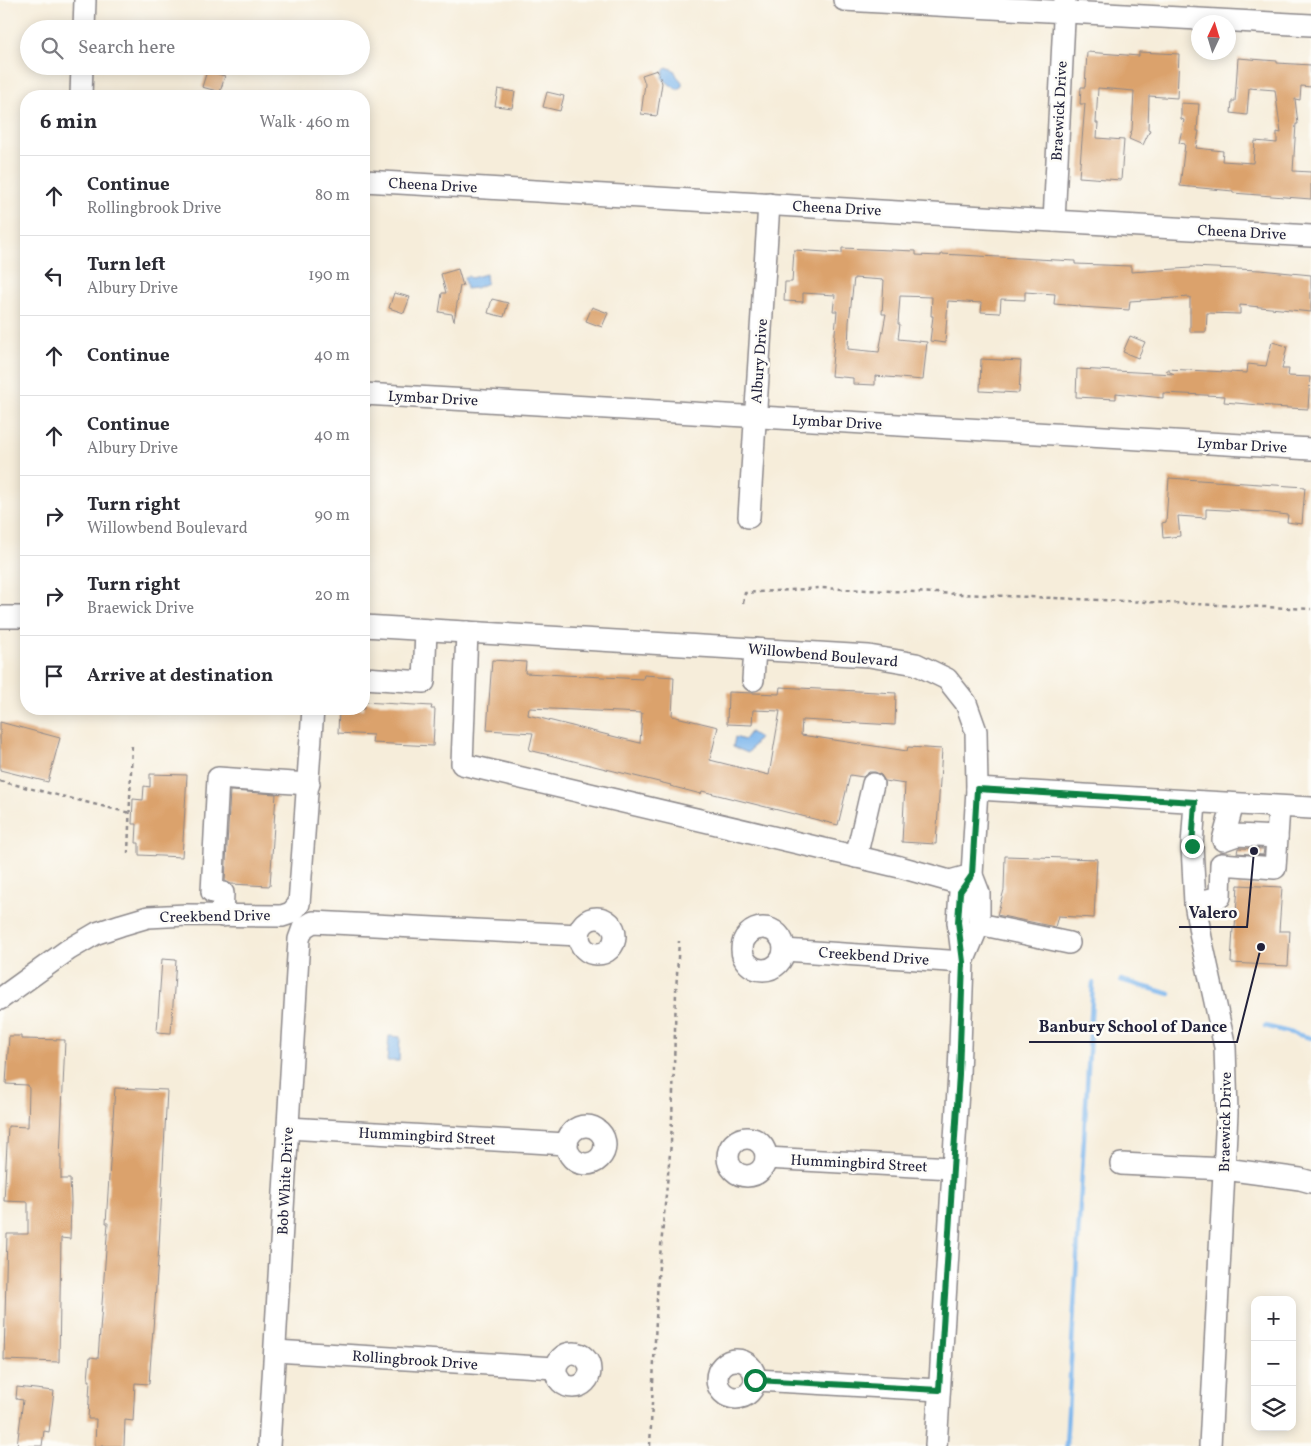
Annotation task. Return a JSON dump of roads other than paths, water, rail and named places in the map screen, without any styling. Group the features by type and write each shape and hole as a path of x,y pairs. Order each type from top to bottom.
{"street":[{"path":"84,20 85,0"},
{"path":"844,0 1065,6 1311,25"},
{"name":"Braewick Drive","path":"1054,221 1065,6"},
{"path":"81,90 82,75"},
{"name":"Cheena Drive","path":"370,181 1311,236"},
{"name":"Albury Drive","path":"749,517 769,204"},
{"name":"Lymbar Drive","path":"370,394 1311,449"},
{"path":"0,617 20,617"},
{"name":"Willowbend Boulevard","path":"370,626 869,656 916,664 947,679 966,703 976,731 977,789"},
{"path":"370,678 424,682 426,630"},
{"path":"467,632 462,764 900,867 950,881 972,875"},
{"path":"753,680 755,649"},
{"path":"222,916 223,893 212,892 218,778 309,784 313,715"},
{"name":"Creekbend Drive","path":"0,999 68,950 97,933 148,917 186,915 282,916 292,913 299,904 309,784"},
{"path":"856,857 873,784"},
{"path":"963,962 979,924 979,894 972,875 977,789 1311,808"},
{"name":"Braewick Drive","path":"1195,802 1192,846 1195,903 1226,1048 1227,1113 1225,1169 1210,1446"},
{"path":"1195,903 1220,897 1223,840 1233,804"},
{"path":"1221,864 1276,868 1279,807"},
{"path":"1192,846 1223,840 1237,835 1277,836"},
{"path":"936,1446 959,1074 963,962 958,922 960,892 972,875"},
{"name":"Bob White Drive","path":"269,1446 300,939 303,928 313,922 579,935"},
{"path":"979,924 1069,943"},
{"name":"Creekbend Drive","path":"784,950 963,962"},
{"name":"Hummingbird Street","path":"288,1128 566,1144"},
{"name":"Hummingbird Street","path":"766,1158 952,1168"},
{"path":"1121,1164 1225,1169 1311,1182"},
{"name":"Rollingbrook Drive","path":"275,1351 555,1368"},
{"path":"755,1380 939,1390"}],"water":[{"path":"667,67 674,70 682,82 682,86 679,89 676,89 663,79 664,70"},
{"path":"486,274 487,283 476,288 466,289 464,277 468,276 471,278"},
{"path":"750,732 759,738 748,753 733,747 735,737 744,740"},
{"path":"389,1036 400,1037 399,1061 387,1061"}],"waterway":[{"path":"1121,980 1170,994"},
{"path":"1066,1446 1093,983"},
{"path":"1265,1026 1311,1038"}],"place":[{"name":"Valero","path":"1254,851"},
{"name":"Banbury School of Dance","path":"1261,947"}]}
